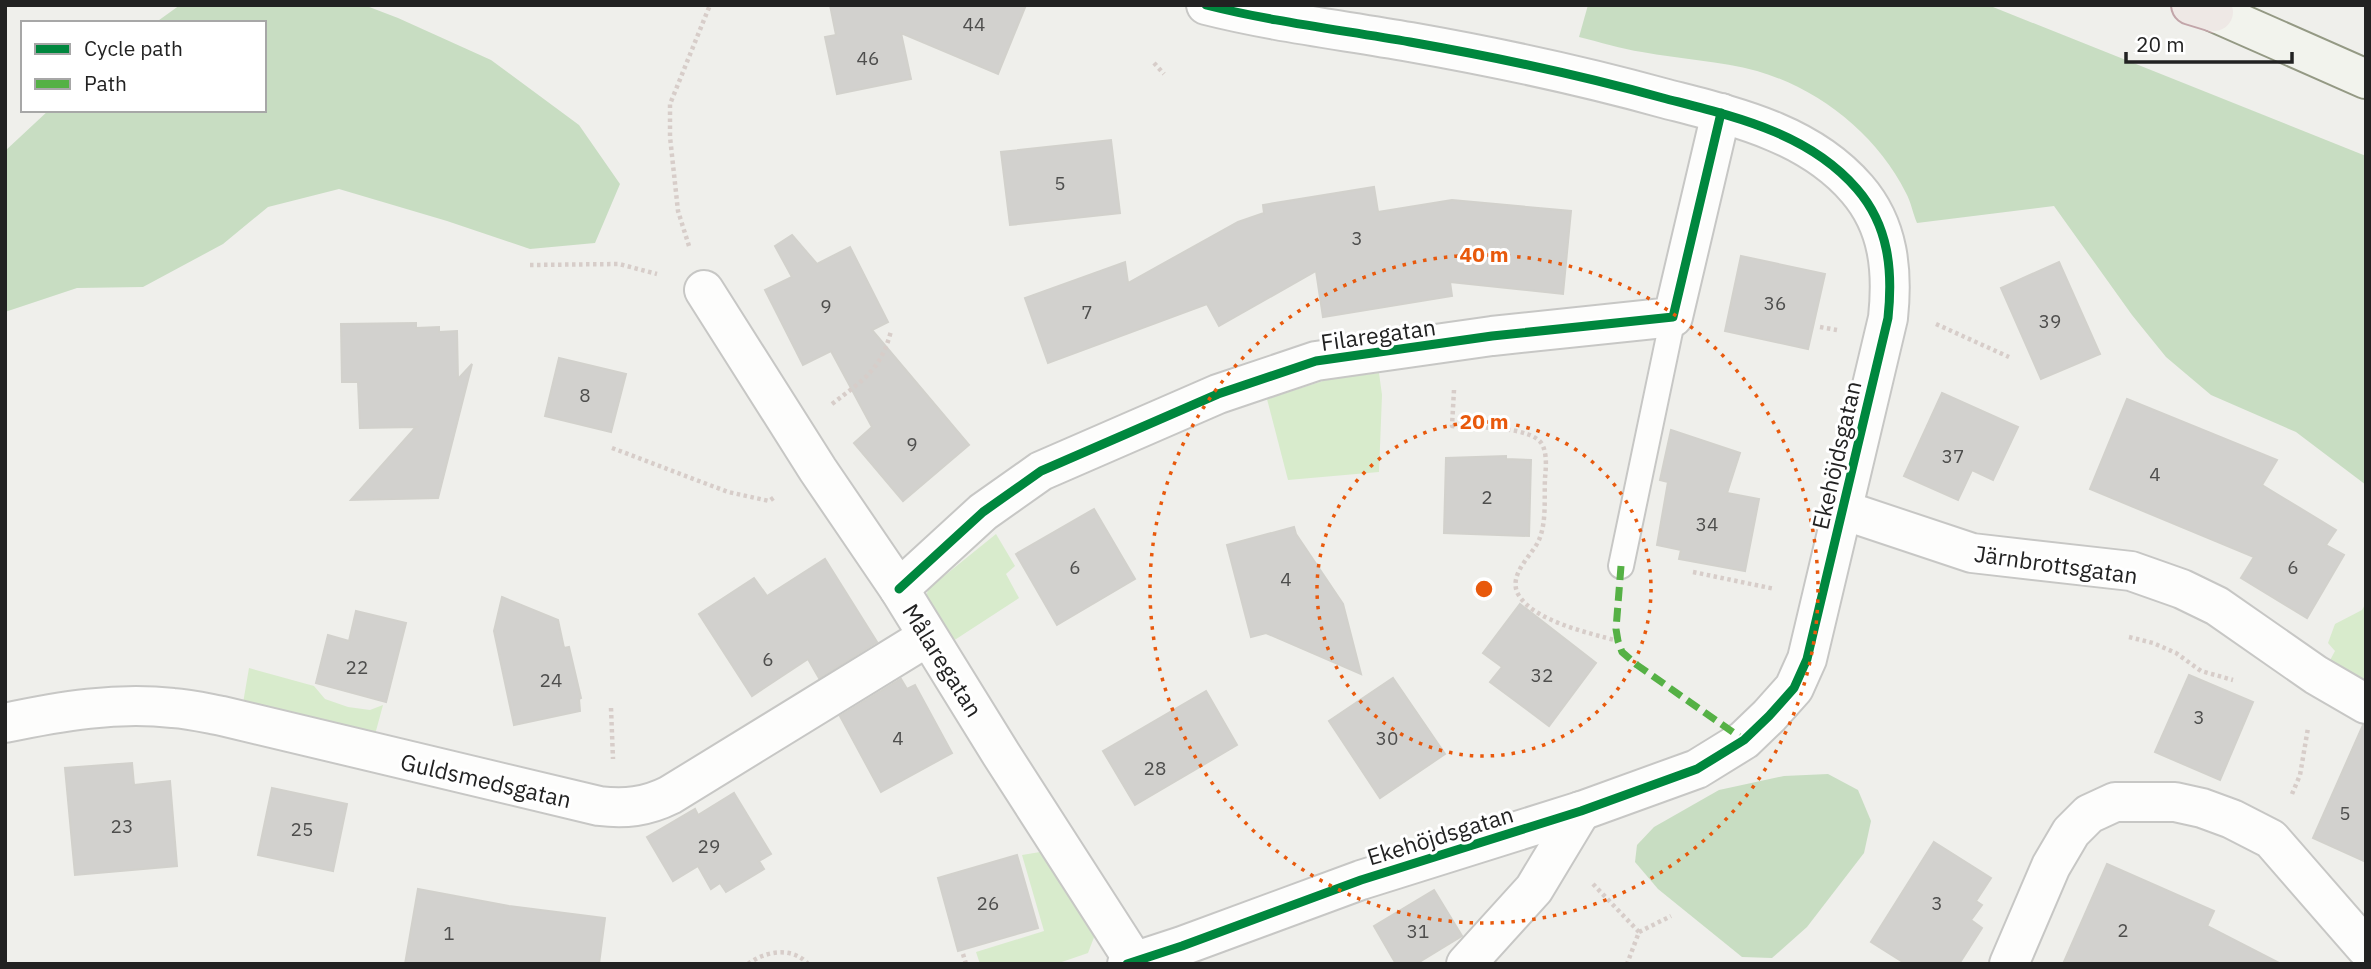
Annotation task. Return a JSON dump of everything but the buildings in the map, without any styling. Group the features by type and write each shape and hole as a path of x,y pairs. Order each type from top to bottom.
{"main road":[{"path":"2202,8 2366,79"}],"street":[{"name":"Ekehöjdsgatan","path":"1131,962 1361,880 1581,811 1697,769 1744,740 1794,688 1807,659 1890,303 1891,274 1875,213 1856,187 1810,149 1790,138 1721,113 1591,78 1412,43 1240,14 1206,5"},
{"path":"1672,317 1721,113"},
{"name":"Målaregatan","path":"698,273 818,470 899,589 1131,962"},
{"name":"Filaregatan","path":"899,589 994,504 1041,471 1217,394 1316,361 1457,341 1672,317"},
{"name":"Järnbrottsgatan","path":"1843,510 1972,553 2131,571 2182,589 2217,606 2316,675 2366,704"},
{"name":"Guldsmedsgatan","path":"5,723 107,706 176,708 222,716 599,806 632,808 652,804 670,795 927,637"},
{"path":"2009,964 2051,866 2071,832 2089,814 2115,802 2175,802 2232,819 2271,838 2366,948"},
{"path":"1466,964 1534,889 1581,811"}],"lane":[{"path":"1621,566 1672,317"}],"path":[{"path":"698,273 678,211 670,137 670,104 710,5"},
{"path":"1154,63 1164,74"},
{"path":"530,265 619,264 663,276"},
{"path":"1890,303 2009,357"},
{"path":"831,404 871,374 887,348 891,331"},
{"path":"1457,341 1452,426 1513,430 1534,437 1543,445 1546,462 1543,532 1520,569 1516,591 1523,601 1544,616 1618,641"},
{"path":"612,448 728,492 769,501 818,470"},
{"path":"1693,572 1821,602"},
{"path":"2129,637 2153,643 2176,653 2202,671 2237,682"},
{"path":"2291,796 2300,775 2316,675"},
{"path":"1557,853 1590,881 1639,932"},
{"path":"1627,964 1639,932 1671,916"},
{"path":"748,964 762,954 776,951 804,959 808,964"},
{"path":"963,954 966,964"}],"green space":[{"path":"180,5 364,5 491,60 579,125 620,184 595,243 530,249 339,189 268,207 223,244 143,287 77,288 5,312 5,151 47,112 266,112 266,21 158,21"},
{"path":"1588,5 1988,5 2366,156 2366,485 2296,432 2211,395 2166,357 2132,315 2054,206 1917,223 1906,193 1879,152 1863,134 1824,102 1780,79 1757,71 1634,51 1579,37"},
{"path":"1379,373 1382,395 1379,472 1288,480 1267,399 1329,379"},
{"path":"996,534 1015,566 1006,574 1019,598 950,643 926,598 928,589"},
{"path":"2366,603 2366,687 2328,664 2335,651 2328,643 2335,624 2362,610"},
{"path":"249,668 314,686 325,699 348,707 370,710 383,705 373,742 242,709"},
{"path":"1828,774 1858,790 1871,821 1864,853 1807,927 1772,958 1742,957 1658,889 1635,862 1637,845 1654,827 1719,790 1784,776"},
{"path":"1040,852 1096,932 1088,953 1056,964 980,964 976,952 1044,931 1022,855"}],"marked path":[{"path":"1621,566 1616,629 1622,652 1744,740"}],"cycle path":[{"path":"1127,964 1361,880 1581,811 1697,769 1744,740 1794,688 1807,659 1888,318 1889,266 1882,234 1868,203 1837,169 1792,140 1716,112 1569,74 1206,5"},
{"path":"899,589 983,512 1041,471 1218,394 1316,361 1492,336 1673,317 1721,113"}]}
